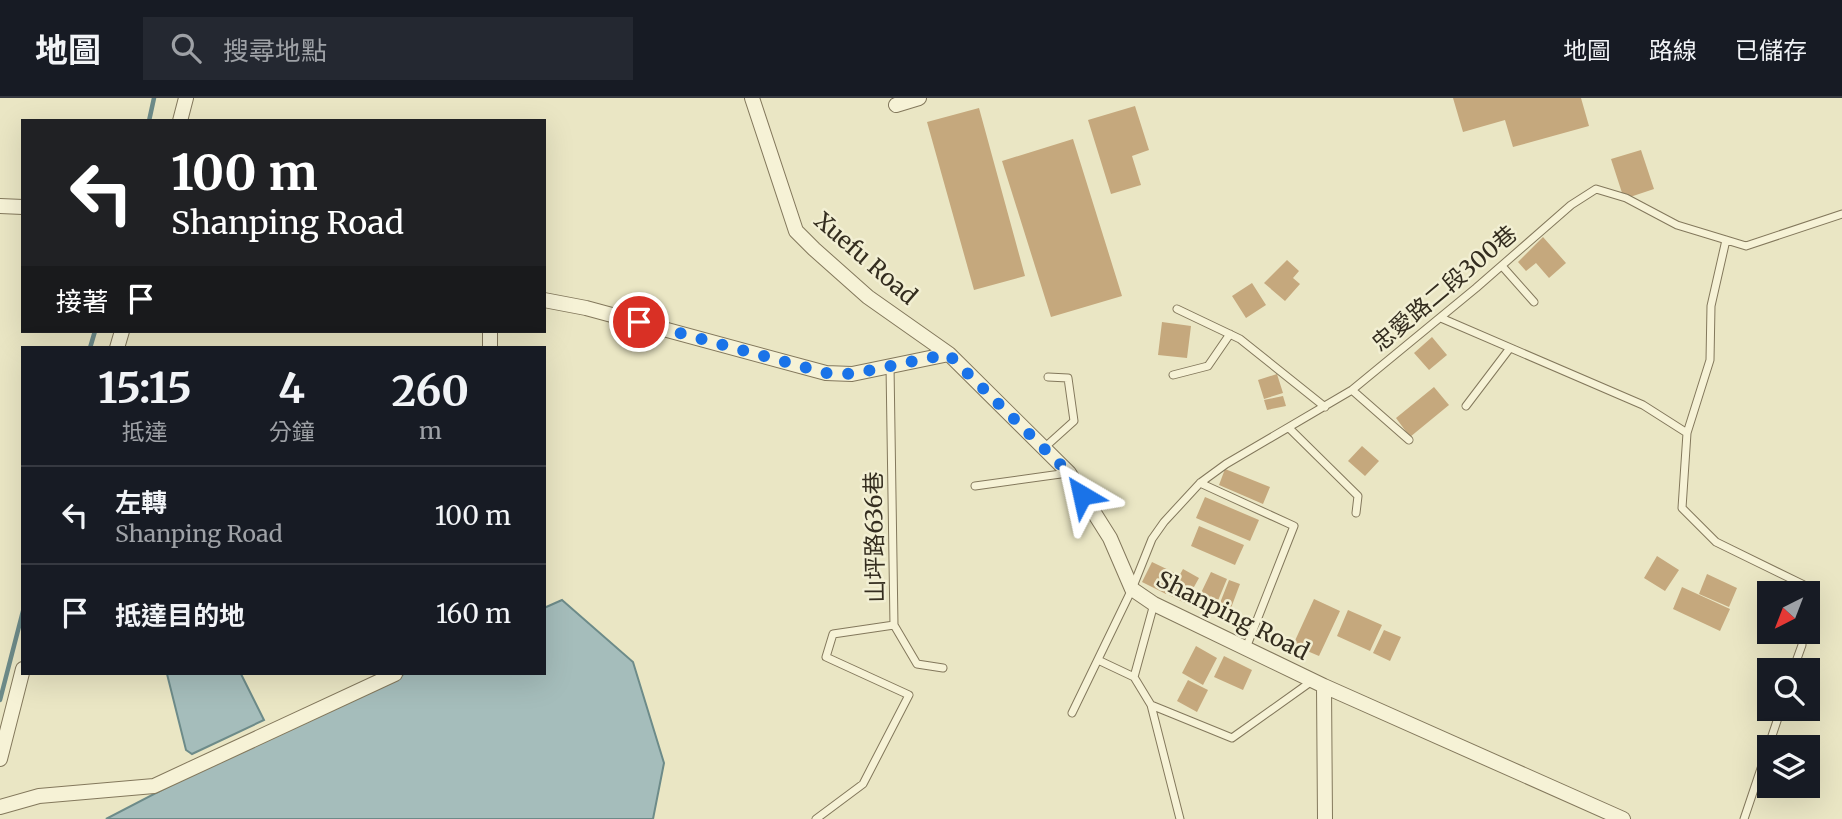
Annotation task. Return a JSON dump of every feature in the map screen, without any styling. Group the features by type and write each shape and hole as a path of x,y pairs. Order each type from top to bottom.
{"street":[{"path":"181,119 186,98"},
{"name":"Xuefu Road","path":"752,98 796,231 868,297 948,354"},
{"path":"896,105 919,98"},
{"path":"0,206 21,207"},
{"path":"546,300 586,308 826,373 852,374 948,354"},
{"name":"Shanping Road","path":"948,354 1069,473 1110,538 1132,589 1154,604 1319,683 1623,819"},
{"path":"0,759 21,675"},
{"path":"0,807 39,796 154,786 393,675"},
{"path":"1319,683 1325,819"}],"lane":[{"name":"忠愛路二段300巷","path":"1072,713 1132,589 1152,539 1200,483 1226,464 1352,390 1571,205 1596,189 1626,198 1677,225 1746,246 1842,214"},
{"path":"1726,240 1711,306 1710,360 1687,433 1682,508 1716,542 1796,581"},
{"path":"1502,266 1534,302"},
{"path":"1177,309 1240,339 1325,407"},
{"path":"1440,318 1643,405 1687,433"},
{"path":"1173,375 1208,366 1230,334"},
{"path":"1466,406 1510,348"},
{"name":"山坪路636巷","path":"816,819 863,784 909,695 826,657 833,634 894,625 890,366"},
{"path":"1043,448 1074,421 1068,378 1048,377"},
{"path":"1352,390 1409,440"},
{"path":"1289,428 1358,496 1356,513"},
{"path":"975,485 1069,473"},
{"path":"1200,483 1294,526 1246,648"},
{"path":"1134,677 1154,604"},
{"path":"894,625 917,664 943,668"},
{"path":"1098,660 1134,677 1151,705 1180,819"},
{"path":"1151,705 1232,738 1319,683"},
{"path":"1744,819 1777,721"}],"water":[{"path":"562,600 633,662 664,763 653,819 106,819 283,727 402,675 546,675 546,607"},
{"path":"167,675 242,675 264,720 192,754 186,750"}],"building":[{"path":"1453,98 1581,98 1589,126 1513,147 1505,120 1463,132"},
{"path":"1135,106 1149,150 1132,156 1141,185 1111,194 1088,120"},
{"path":"979,108 1025,276 974,290 927,122"},
{"path":"1073,139 1122,296 1051,317 1002,161"},
{"path":"1641,150 1654,189 1624,199 1611,159"},
{"path":"1543,237 1566,263 1549,278 1536,263 1526,271 1518,262"},
{"path":"1287,260 1299,271 1293,278 1300,284 1285,301 1264,283"},
{"path":"1252,283 1266,305 1246,318 1232,296"},
{"path":"1162,322 1191,326 1187,358 1158,355"},
{"path":"1432,337 1447,355 1429,370 1414,353"},
{"path":"1277,374 1283,393 1264,399 1258,380"},
{"path":"1434,387 1449,405 1410,437 1396,418"},
{"path":"1283,396 1286,406 1267,410 1264,400"},
{"path":"1362,446 1379,461 1365,476 1348,461"},
{"path":"1225,469 1270,487 1263,504 1219,485"},
{"path":"1205,497 1259,520 1250,541 1196,518"},
{"path":"1199,526 1244,545 1235,565 1191,546"},
{"path":"1657,556 1679,570 1665,591 1644,578"},
{"path":"1152,562 1177,574 1166,594 1142,582"},
{"path":"1183,569 1199,578 1185,603 1169,595"},
{"path":"1211,572 1227,579 1217,603 1200,595"},
{"path":"1707,574 1737,588 1729,607 1699,594"},
{"path":"1229,580 1240,584 1231,608 1220,603"},
{"path":"1682,587 1730,609 1720,631 1673,609"},
{"path":"1314,599 1340,611 1319,656 1293,645"},
{"path":"1348,610 1382,625 1370,651 1337,636"},
{"path":"1384,630 1401,637 1390,661 1373,653"},
{"path":"1196,646 1217,658 1203,685 1182,673"},
{"path":"1224,656 1252,670 1243,690 1214,677"},
{"path":"1188,680 1208,690 1197,712 1177,701"}],"waterway":[{"path":"149,119 154,98"},
{"path":"91,346 94,333"},
{"path":"0,700 21,619"}],"route":[{"path":"639,322 826,373 852,374 948,354 1069,473 1082,495"}]}
